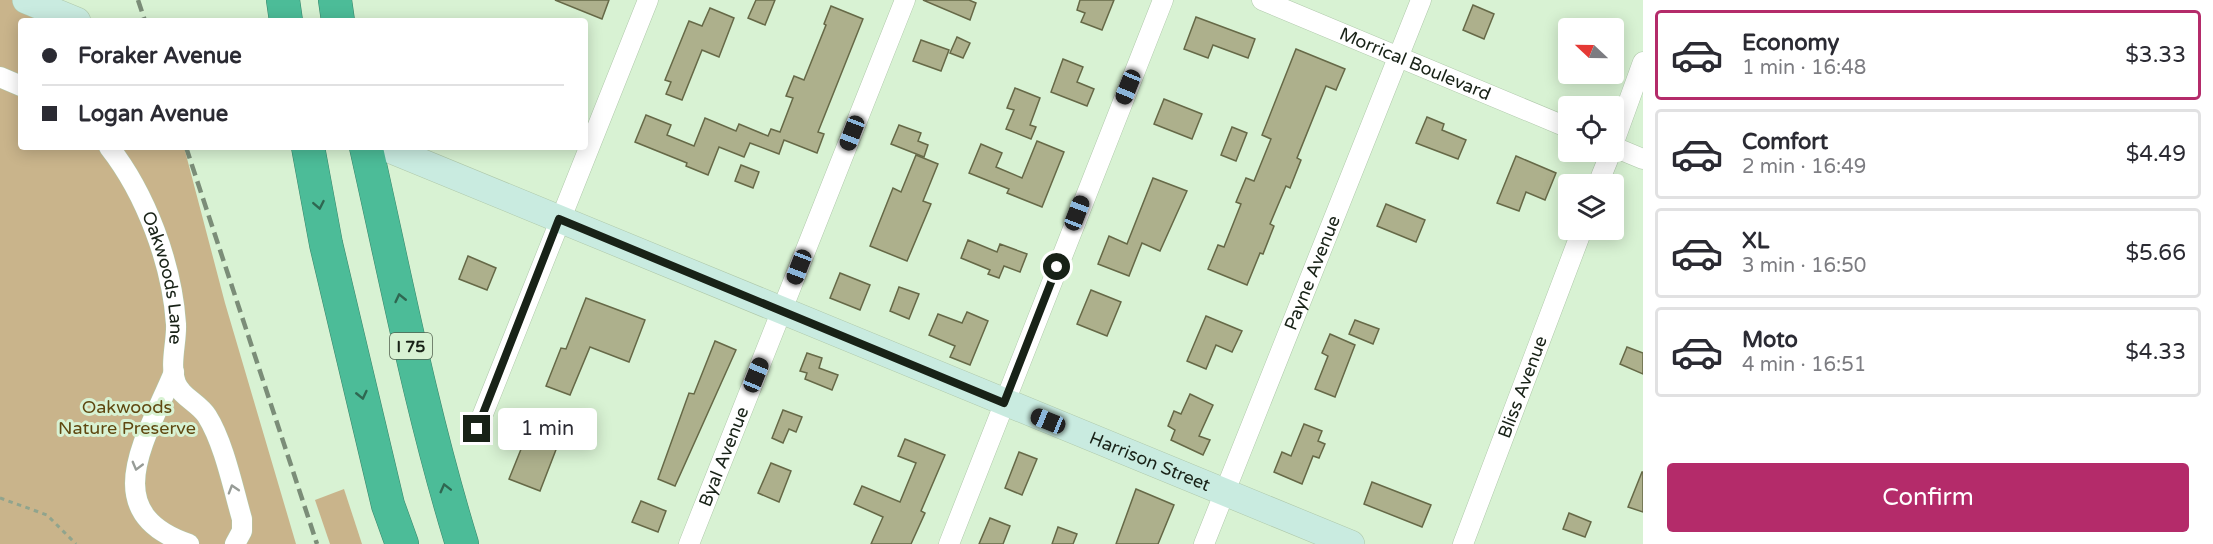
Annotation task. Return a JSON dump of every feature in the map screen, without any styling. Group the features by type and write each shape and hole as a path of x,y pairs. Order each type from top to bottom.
{"highway":[{"path":"283,0 286,18"},
{"path":"336,0 338,18"},
{"path":"309,150 336,287 388,505 402,544"},
{"name":"I 75","path":"367,150 411,347 462,544"}],"street":[{"path":"26,0 70,18"},
{"path":"588,148 648,0"},
{"name":"Byal Avenue","path":"689,544 905,0"},
{"path":"949,544 1163,0"},
{"name":"Morrical Boulevard","path":"1262,0 1558,123"},
{"name":"Payne Avenue","path":"1203,544 1421,0"},
{"path":"1624,114 1643,62"},
{"path":"0,77 18,85"},
{"name":"Oakwoods Lane","path":"111,150 124,168 140,199 158,244 171,289 176,325 174,372"},
{"name":"Harrison Street","path":"391,150 1351,544"},
{"path":"477,429 587,150"},
{"path":"1624,151 1643,159"},
{"name":"Bliss Avenue","path":"1464,544 1578,240"},
{"path":"174,372 176,384 201,408 213,428 242,519 242,531 236,544"},
{"path":"174,372 138,460 133,483 134,495 144,516 152,525 189,544"}],"path":[{"path":"0,498 47,515 76,544"}],"green space":[{"name":"Oakwoods Nature Preserve","path":"0,0 26,0 70,18 18,18 18,150 185,150 225,303 296,544 0,544"},
{"path":"344,489 362,544 330,544 315,500"}],"building":[{"path":"555,0 609,0 602,19"},
{"path":"756,0 775,0 765,25 748,18"},
{"path":"923,0 969,0 976,3 970,20"},
{"path":"1080,0 1114,0 1102,30 1081,22 1085,13 1077,10"},
{"path":"1473,5 1494,14 1484,39 1463,30"},
{"path":"831,6 863,19 818,132 824,134 817,153 784,140 779,154 750,143 744,157 719,147 708,175 686,166 687,163 635,142 646,115 671,125 667,135 694,146 705,118 736,131 739,124 768,136 771,129 780,132 793,98 786,96 794,76 804,80 826,25 824,24"},
{"path":"710,8 734,18 719,57 702,50 682,100 666,94 671,82 665,80 689,21 702,26"},
{"path":"1196,17 1255,39 1248,58 1213,45 1208,58 1184,49"},
{"path":"957,37 970,43 963,58 950,53"},
{"path":"921,40 949,50 941,71 913,61"},
{"path":"1296,49 1345,69 1336,90 1326,86 1297,158 1301,160 1290,188 1286,186 1270,224 1274,226 1263,254 1260,253 1247,285 1208,269 1218,245 1224,247 1241,204 1236,202 1246,178 1254,181 1271,139 1262,135"},
{"path":"1063,59 1083,67 1077,82 1094,89 1087,106 1051,92"},
{"path":"1015,88 1040,98 1030,125 1036,127 1031,139 1006,129 1014,110 1007,108"},
{"path":"1164,99 1202,114 1192,139 1154,124"},
{"path":"1427,117 1444,124 1442,130 1466,140 1458,159 1416,143"},
{"path":"899,125 921,133 918,141 928,145 924,157 891,144"},
{"path":"1232,127 1247,133 1236,161 1221,155"},
{"path":"1037,141 1064,152 1042,207 1007,193 1009,189 969,173 981,144 1002,153 996,167 1022,178"},
{"path":"916,155 938,164 923,201 931,204 907,261 870,246 893,188 901,192"},
{"path":"1516,156 1556,173 1545,200 1526,192 1519,211 1497,203"},
{"path":"741,165 759,172 753,188 735,181"},
{"path":"1153,178 1187,191 1160,251 1142,243 1129,276 1098,264 1109,236 1127,244"},
{"path":"1386,204 1425,220 1416,242 1377,226"},
{"path":"968,240 997,252 1000,244 1027,254 1020,272 1004,266 999,278 988,274 990,270 961,258"},
{"path":"468,256 496,268 487,290 459,279"},
{"path":"840,273 870,285 860,310 830,298"},
{"path":"899,287 919,294 909,319 890,311"},
{"path":"1091,290 1121,302 1107,336 1077,324"},
{"path":"586,298 645,320 629,362 590,347 570,395 546,386 561,348 566,349"},
{"path":"967,312 988,321 970,365 950,357 955,346 929,335 938,314 962,323"},
{"path":"1206,316 1242,331 1232,352 1216,345 1206,369 1187,361"},
{"path":"1355,320 1379,329 1373,344 1349,334"},
{"path":"1330,334 1355,345 1335,397 1315,389 1328,356 1322,353"},
{"path":"715,341 736,350 675,486 658,479 689,393 694,394"},
{"path":"1627,347 1643,353 1643,374 1620,364"},
{"path":"807,353 822,358 819,368 838,375 832,390 805,379 807,373 800,371"},
{"path":"1190,394 1213,405 1199,436 1210,440 1203,455 1171,440 1175,430 1168,426 1174,411 1181,414"},
{"path":"783,410 802,417 796,432 789,429 783,443 772,438"},
{"path":"534,417 564,429 540,491 509,479"},
{"path":"1304,424 1322,431 1318,441 1325,444 1319,458 1313,456 1302,484 1274,472 1282,452 1291,456"},
{"path":"905,439 945,455 921,511 925,513 911,544 871,544 883,517 854,504 862,486 900,502 916,463 898,456"},
{"path":"1019,452 1037,459 1022,495 1005,488"},
{"path":"771,463 791,471 779,502 758,493"},
{"path":"1643,472 1643,512 1628,507"},
{"path":"1372,482 1431,505 1422,527 1364,504"},
{"path":"1136,489 1174,505 1158,544 1116,544"},
{"path":"641,501 666,511 658,532 632,522"},
{"path":"1569,513 1591,522 1585,537 1563,529"},
{"path":"990,518 1010,526 1003,544 979,544"},
{"path":"1058,527 1077,534 1073,544 1052,544"}],"railway":[{"path":"138,0 144,18"},
{"path":"187,150 317,544"}],"route":[{"path":"477,429 559,219 1004,403 1057,267"}]}
